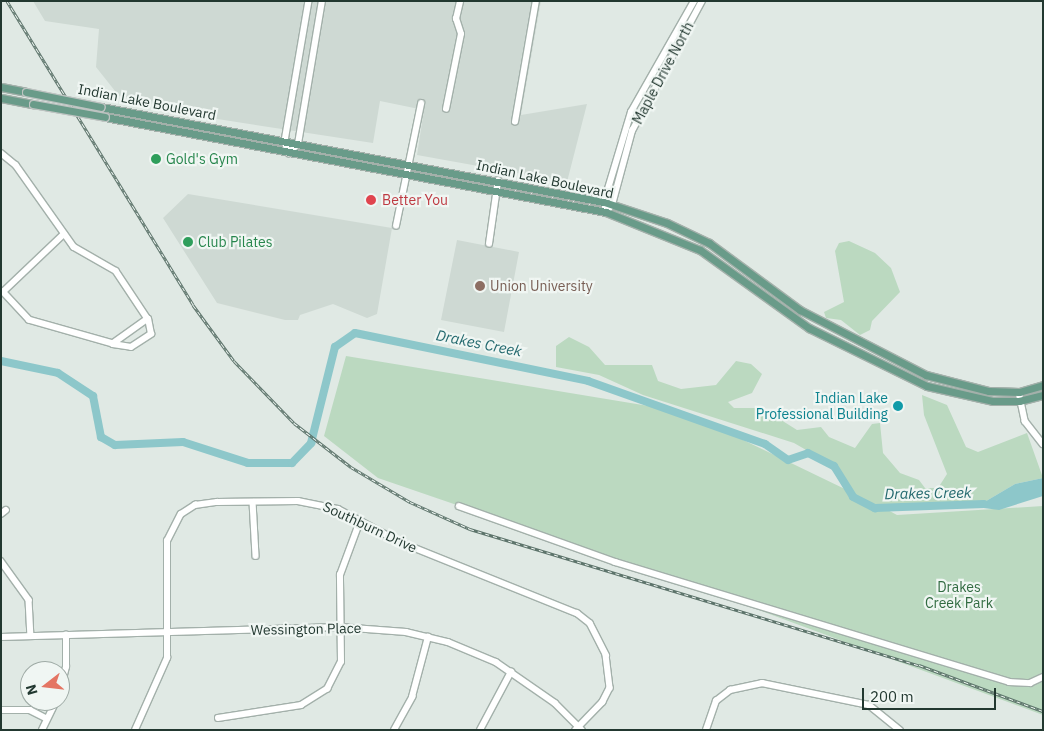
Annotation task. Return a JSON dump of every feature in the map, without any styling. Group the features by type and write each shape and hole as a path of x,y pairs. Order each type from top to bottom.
{"main road":[{"name":"Indian Lake Boulevard","path":"1,87 604,202 667,223 709,243 800,310 875,350 956,385 1019,392 1043,385"},
{"name":"Indian Lake Boulevard","path":"1,98 606,212 700,250 810,328 954,395 1019,401 1043,395"},
{"path":"871,358 875,350"}],"street":[{"path":"309,1 285,142 289,153 298,144 322,1"},
{"path":"446,109 461,34 456,19 460,1"},
{"path":"515,122 536,1"},
{"name":"Maple Drive North","path":"694,1 694,9"},
{"name":"Maple Drive North","path":"606,212 604,202 625,129 694,9 702,1"},
{"name":"Maple Drive North","path":"606,212 612,205 632,132 650,86"},
{"path":"396,226 421,104"},
{"path":"625,129 632,132"},
{"path":"1,153 16,165 64,234 90,258 116,271 148,319 151,334 131,347 113,344 29,320 3,292 64,234"},
{"path":"489,244 498,192 498,181"},
{"path":"113,344 148,319"},
{"path":"1019,392 1019,401 1027,425 1043,444"},
{"path":"253,502 256,556"},
{"name":"Southburn Drive","path":"135,730 167,658 166,560 171,527 181,514 195,505 253,502 321,503 430,556 577,613 590,623 606,654 610,688 604,702 579,729"},
{"path":"459,506 615,562 1001,679 1030,683 1043,677"},
{"path":"218,718 316,699 336,678 341,662 340,575 360,521"},
{"path":"1,561 29,600 31,636"},
{"name":"Wessington Place","path":"1,637 340,627 428,637 474,651 511,672 579,729"},
{"path":"66,635 66,661"},
{"path":"394,730 412,697 428,637"},
{"path":"480,730 511,672"},
{"path":"706,730 716,701 730,690 762,683 869,705 900,730"},
{"path":"1,710 30,710 46,718"},
{"path":"42,730 50,711"}],"shaded area":[{"path":"33,1 541,1 521,115 587,104 567,182 417,155 424,110 380,101 373,143 211,118 119,96 96,67 99,29 45,21"},
{"path":"188,194 392,228 377,314 367,318 333,304 300,315 298,320 285,320 217,303 163,218"},
{"name":"Union University","path":"457,240 519,252 504,332 441,320"}],"green space":[{"path":"849,241 875,253 891,268 900,292 872,321 870,330 860,335 841,320 826,318 824,312 844,302 835,251 839,243"},
{"name":"Drakes Creek Park","path":"569,337 589,347 605,365 652,365 658,381 681,389 716,385 736,361 751,364 762,374 752,393 728,402 734,408 762,408 797,430 821,427 829,437 855,448 872,424 880,423 883,453 900,473 919,480 925,488 938,488 947,474 924,415 922,395 947,405 966,447 978,452 1027,433 1043,478 1015,484 976,507 884,508 897,515 1043,506 1043,715 699,588 378,478 324,436 346,356 685,412 849,491 834,466 794,443 643,395 599,375 556,367 556,346"}],"water":[{"path":"1043,478 1043,496 999,510 976,507 1015,484"}],"waterway":[{"name":"Drakes Creek","path":"1,361 58,373 93,396 101,437 115,445 183,442 248,463 292,463 311,443 335,347 355,333 588,381 765,444 788,460 808,453 834,466 853,497 875,508 984,504"}],"railway":[{"path":"7,1 193,305 234,361 294,423 351,467 410,502 470,529 919,665 1043,711"}],"place":[{"name":"Gold's Gym","path":"156,159"},
{"name":"Better You","path":"371,200"},
{"name":"Club Pilates","path":"188,242"},
{"name":"Union University","path":"480,286"},
{"name":"Indian Lake Professional Building","path":"898,406"}]}
